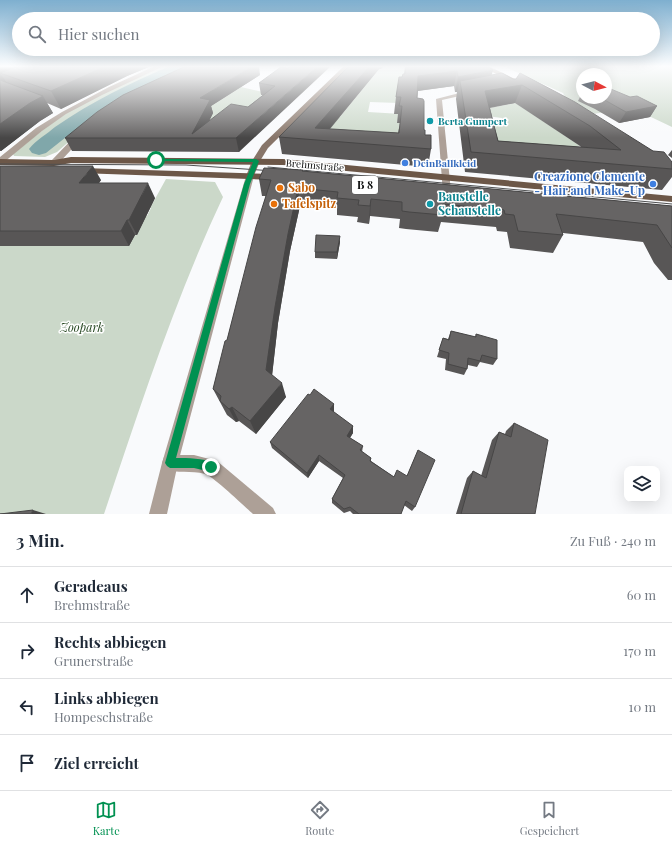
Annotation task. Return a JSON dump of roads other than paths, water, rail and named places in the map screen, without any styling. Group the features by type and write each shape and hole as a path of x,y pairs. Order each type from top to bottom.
{"main road":[{"path":"250,176 256,161 265,147 323,90"},
{"name":"Brehmstraße","path":"0,162 54,163 72,160 256,161 305,164 672,199"},
{"name":"Brehmstraße","path":"54,163 60,169 72,170 283,178"}],"street":[{"path":"0,162 37,131 64,113 107,90"},
{"path":"446,192 438,99 477,91"},
{"path":"55,111 64,113"},
{"path":"54,163 85,133"},
{"path":"158,514 170,463 250,176"},
{"path":"170,463 194,463 211,467 267,514"}],"waterway":[{"path":"39,149 73,123 129,90"}],"tram line":[{"path":"0,164 186,165 274,171"},
{"path":"268,167 672,204"}],"place":[{"name":"Berta Gumpert","path":"430,121"},
{"name":"DeinBallkleid","path":"405,163"},
{"name":"Creazione Clemente - Hair and Make-Up","path":"653,184"},
{"name":"Sabo","path":"280,188"},
{"name":"Tafelspitz","path":"274,204"},
{"name":"Baustelle Schaustelle","path":"430,204"}],"park label":[{"name":"Zoopark","path":"82,328"}]}
